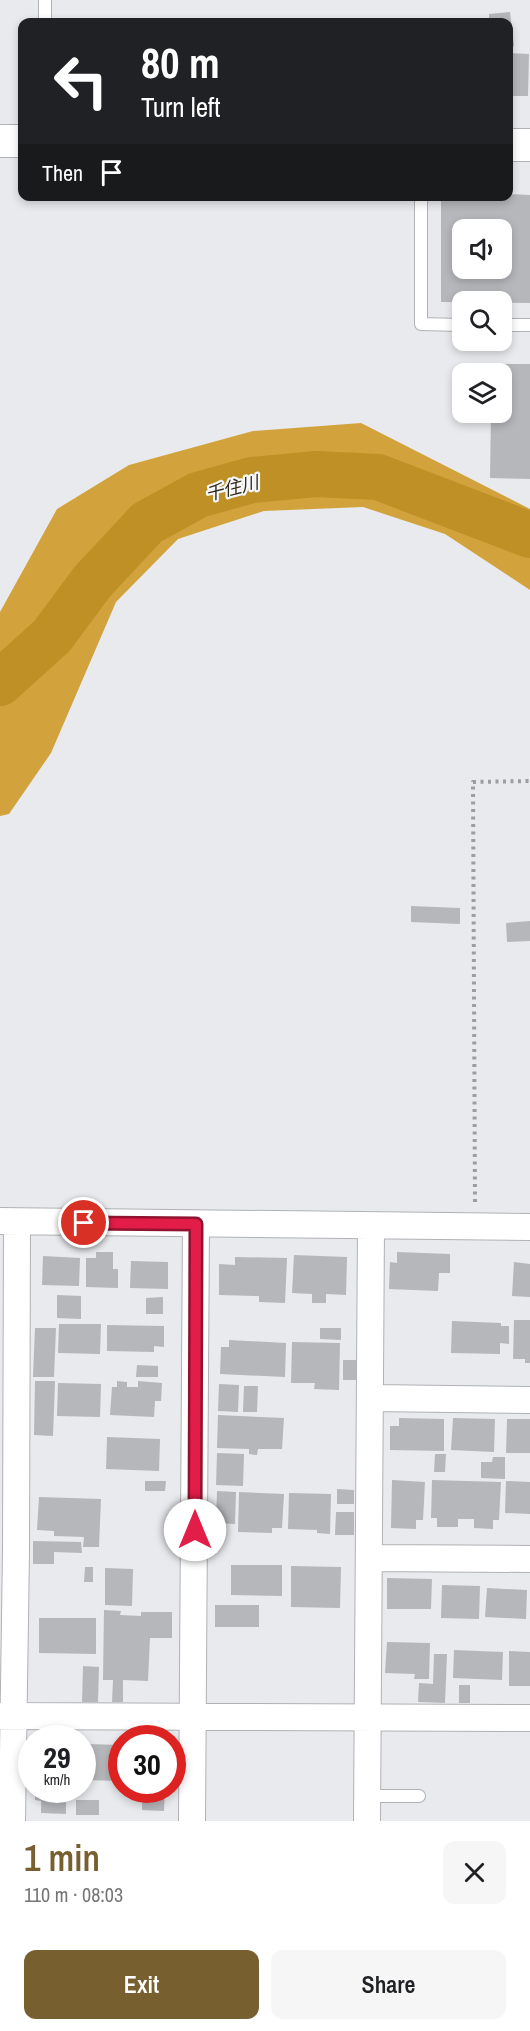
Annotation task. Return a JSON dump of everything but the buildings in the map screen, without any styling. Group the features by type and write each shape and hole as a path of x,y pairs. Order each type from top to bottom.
{"street":[{"path":"0,141 18,141"},
{"path":"513,145 530,145"},
{"path":"12,1821 7,1716 8,1222 530,1227"},
{"path":"192,1821 196,1224"},
{"path":"367,1808 371,1227"},
{"path":"371,1398 530,1400"},
{"path":"370,1558 530,1559"},
{"path":"7,1716 530,1718"}],"lane":[{"path":"45,0 45,18"},
{"path":"421,201 421,324 452,325"},
{"path":"512,325 530,325"},
{"path":"367,1808 420,1796"}],"path":[{"path":"475,1227 473,782 530,781"}],"shaded area":[{"path":"361,423 530,509 530,590 445,534 363,507 264,511 178,539 116,602 51,753 9,814 0,816 0,612 57,509 129,465 253,431"}],"waterway":[{"name":"千住川","path":"0,683 52,636 92,582 147,523 198,495 252,480 316,474 378,477 530,535"}],"route":[{"path":"84,1223 196,1224 195,1530"}]}
